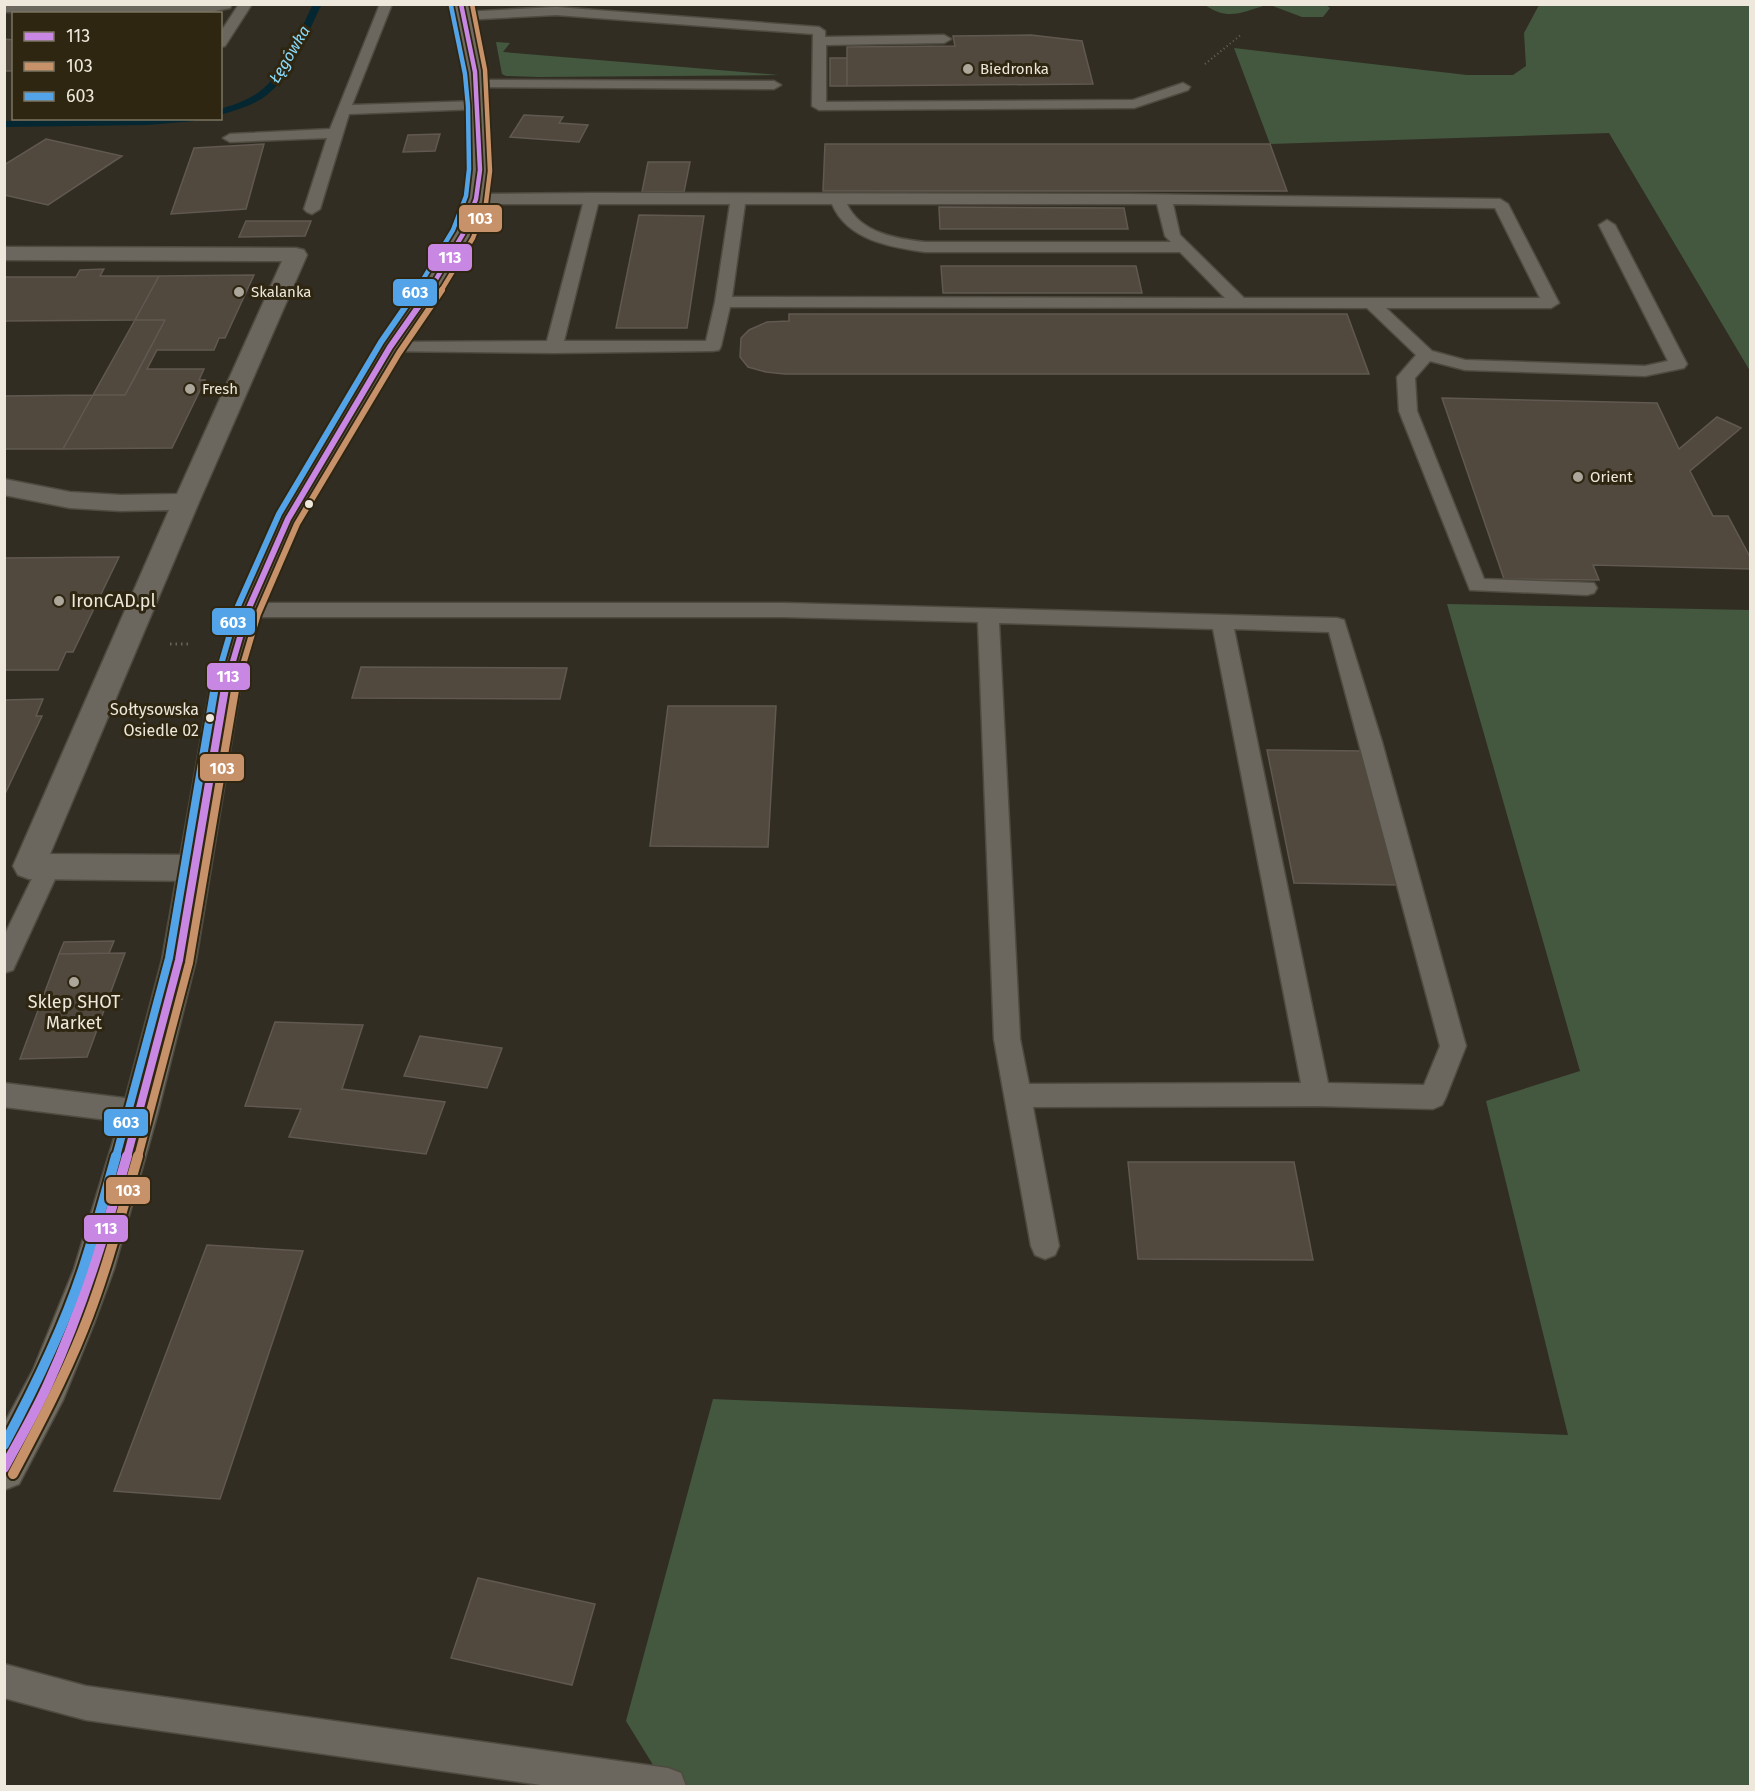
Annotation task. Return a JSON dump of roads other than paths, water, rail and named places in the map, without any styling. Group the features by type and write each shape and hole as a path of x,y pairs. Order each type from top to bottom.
{"street":[{"path":"4,7 197,9 224,4"},
{"path":"4,1469 48,1384 73,1326 94,1269 140,1112 178,960 225,688 248,610 288,519 390,346 442,272 463,234 476,199 480,170 477,95 462,10"},
{"path":"4,254 296,255 27,866 195,868"},
{"path":"4,487 70,500 121,503 186,502"}],"lane":[{"path":"222,40 246,4"},
{"path":"312,209 343,110 386,4"},
{"path":"462,10 556,11 819,31 819,106 1134,104 1183,87"},
{"path":"819,41 944,39"},
{"path":"343,110 477,95 774,85"},
{"path":"230,138 337,133"},
{"path":"554,348 592,198"},
{"path":"390,346 554,348 713,346 723,302 738,198"},
{"path":"476,199 1164,200 1500,204 1551,303 723,302"},
{"path":"838,199 850,220 868,232 916,246 938,248 1184,247"},
{"path":"1164,200 1173,236 1240,303"},
{"path":"1372,303 1426,355 1465,365 1645,371 1678,364 1607,225"},
{"path":"1426,355 1406,377 1408,411 1477,585 1587,588"},
{"path":"248,610 784,610 1337,625 1453,1046 1433,1097 1317,1094 1018,1096"},
{"path":"988,615 1007,1039 1045,1246"},
{"path":"1222,622 1317,1094"},
{"path":"4,963 27,866"},
{"path":"4,1095 140,1112"},
{"path":"4,1681 87,1703 668,1786"}],"waterway":[{"name":"Łęgówka","path":"222,111 254,99 271,87 293,52 318,4"},
{"name":"Łęgówka","path":"4,124 171,120"}],"place":[{"name":"Biedronka","path":"968,69"},
{"name":"Skalanka","path":"239,292"},
{"name":"Fresh","path":"190,389"},
{"name":"Orient","path":"1578,477"},
{"name":"IronCAD.pl","path":"59,601"},
{"name":"Sołtysowska Osiedle 02","path":"210,718"},
{"name":"Sklep SHOT Market","path":"74,982"}]}
